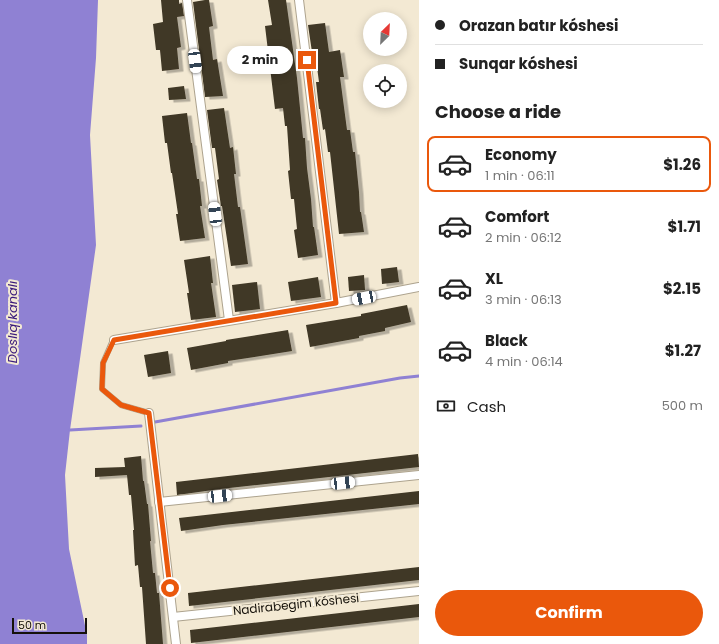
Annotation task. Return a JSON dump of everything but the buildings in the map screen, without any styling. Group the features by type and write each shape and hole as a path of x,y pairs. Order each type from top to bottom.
{"street":[{"path":"187,0 229,320"},
{"path":"299,0 336,303"},
{"path":"114,340 336,303 419,287"},
{"path":"149,413 176,644"},
{"path":"159,502 419,475"},
{"name":"Nadirabegim kóshesi","path":"173,617 419,591"}],"lane":[{"path":"114,340 103,363 102,389 121,405 149,413"}],"water":[{"name":"Doslıq kanalı","path":"0,0 98,0 96,58 90,135 96,245 65,475 69,549 87,635 87,644 0,644"}],"waterway":[{"path":"155,422 400,378 419,376"},
{"path":"70,430 141,426"}],"route":[{"path":"170,588 149,413 121,405 102,389 103,363 114,340 336,303 307,60"}]}
